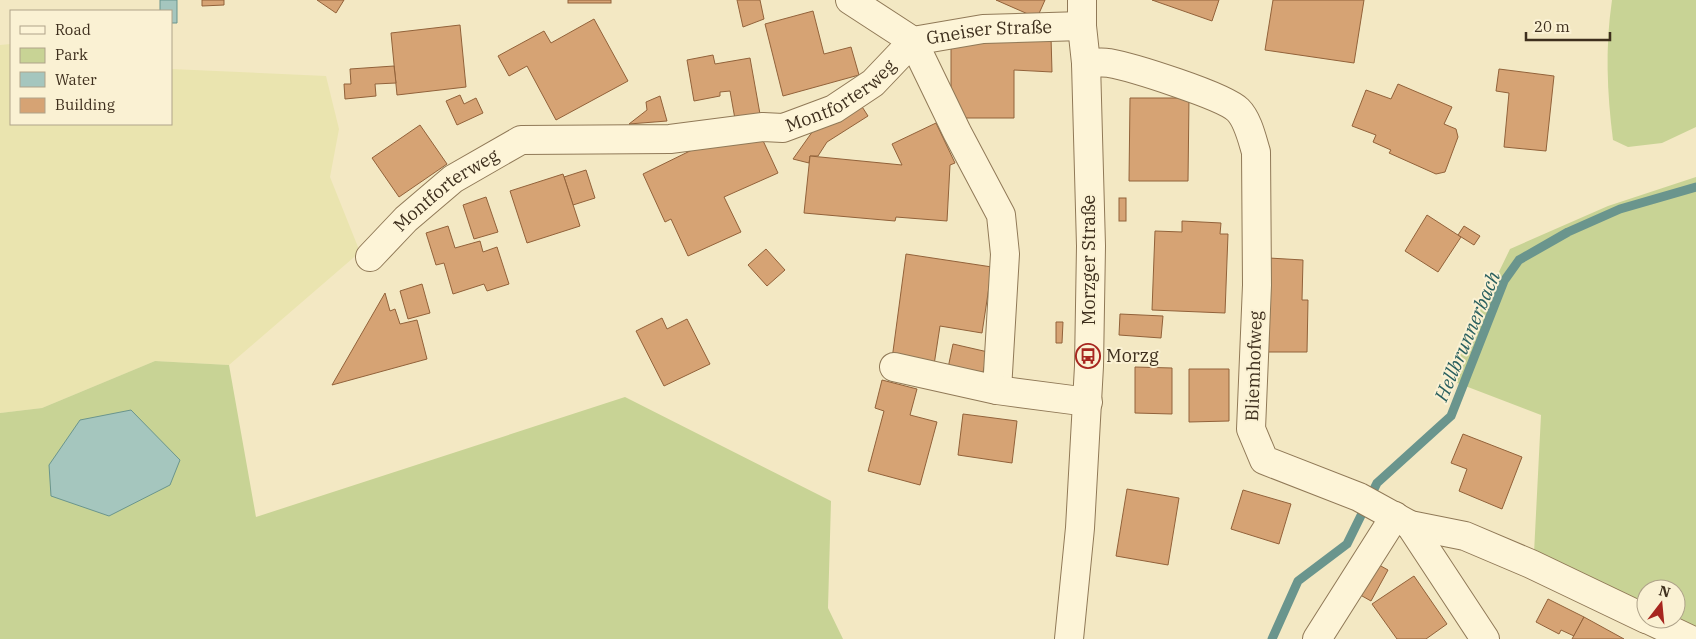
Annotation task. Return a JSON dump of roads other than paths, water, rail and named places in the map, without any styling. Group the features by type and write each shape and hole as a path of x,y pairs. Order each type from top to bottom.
{"street":[{"name":"Gneiser Straße","path":"850,0 913,41 1082,13"},
{"name":"Morzger Straße","path":"1069,639 1080,528 1088,402 1091,246 1086,63 1082,13"},
{"name":"Montforterweg","path":"370,257 406,219 453,179 521,140 670,139 763,127 783,128 834,109 873,83 913,41 957,132 1001,215 1005,254 997,390"},
{"name":"Bliemhofweg","path":"1086,63 1108,63 1152,75 1221,99 1238,110 1249,131 1256,152 1257,285 1251,429 1264,460 1385,511 1465,536 1531,564 1636,614"},
{"path":"863,108 880,96 873,83"},
{"path":"894,367 997,390 1088,402"},
{"path":"1316,639 1385,511 1485,639"},
{"name":"Bliemhofweg","path":"1668,629 1689,639"}],"water":[{"path":"160,0 177,0 177,23 172,23 172,10 160,10"},
{"path":"131,410 180,460 170,485 109,516 51,496 49,465 80,420"}],"waterway":[{"name":"Hellbrunnerbach","path":"1272,639 1298,581 1347,544 1377,483 1451,416 1504,281 1519,260 1568,232 1620,209 1696,187"}],"place":[{"name":"Morzg","path":"1088,356"}]}
